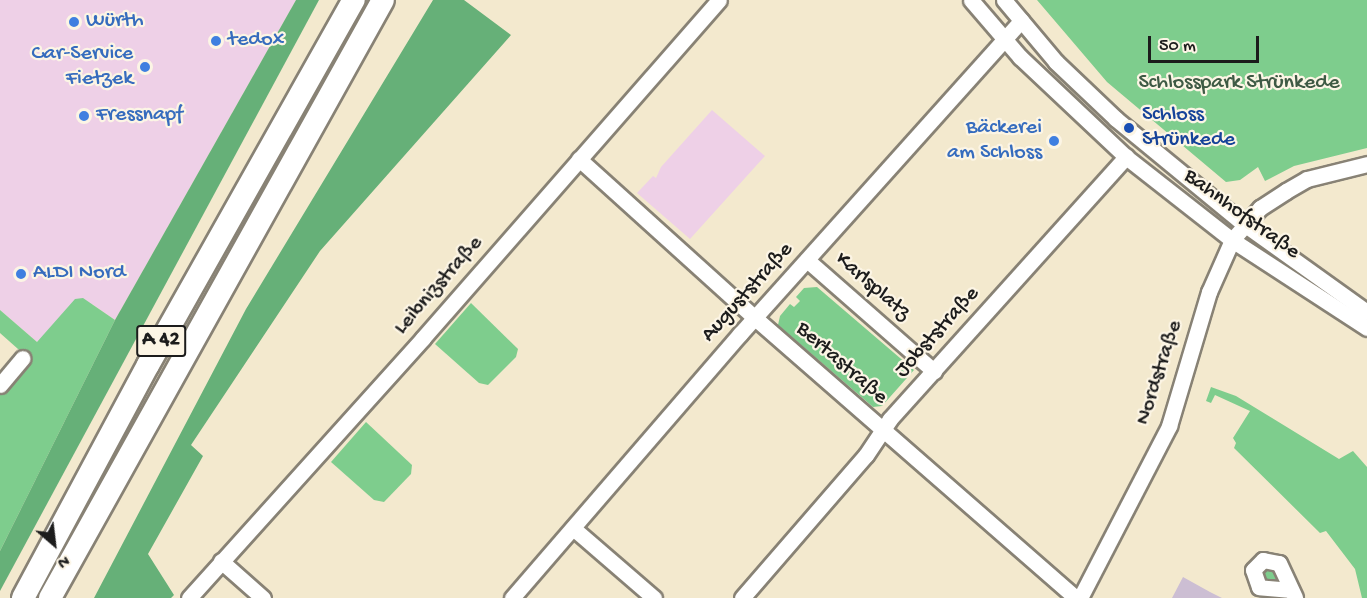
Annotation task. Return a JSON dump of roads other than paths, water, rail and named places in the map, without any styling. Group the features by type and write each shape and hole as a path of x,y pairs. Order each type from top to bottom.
{"highway":[{"name":"A 42","path":"23,598 154,355 354,0"},
{"name":"A 42","path":"50,598 382,0"}],"street":[{"name":"Leibnizstraße","path":"189,598 719,0"},
{"name":"Bahnhofstraße","path":"971,0 1004,39 1126,157 1232,240 1367,328"},
{"name":"Bahnhofstraße","path":"1004,0 1056,62 1116,119 1245,224 1367,312"},
{"name":"Auguststraße","path":"512,598 755,318 1021,21"},
{"name":"Jobststraße","path":"742,598 866,455 883,430 934,371 1126,157"},
{"name":"Bertastraße","path":"579,159 755,318 1078,598"},
{"name":"Nordstraße","path":"1078,598 1169,426 1212,284 1232,240 1265,203 1307,179 1367,164"},
{"name":"Karlsplatz","path":"807,260 934,371"},
{"path":"0,385 23,358"},
{"path":"573,528 654,598"},
{"path":"221,561 263,598"}],"place":[{"name":"Würth","path":"74,22"},
{"name":"tedox","path":"216,41"},
{"name":"Car-Service Fietzek","path":"145,67"},
{"name":"Fressnapf","path":"84,116"},
{"name":"Schloss Strünkede","path":"1129,128"},
{"name":"Bäckerei am Schloss","path":"1054,141"},
{"name":"ALDI Nord","path":"21,274"}],"park label":[{"name":"Schlosspark Strünkede","path":"1239,84"}]}
